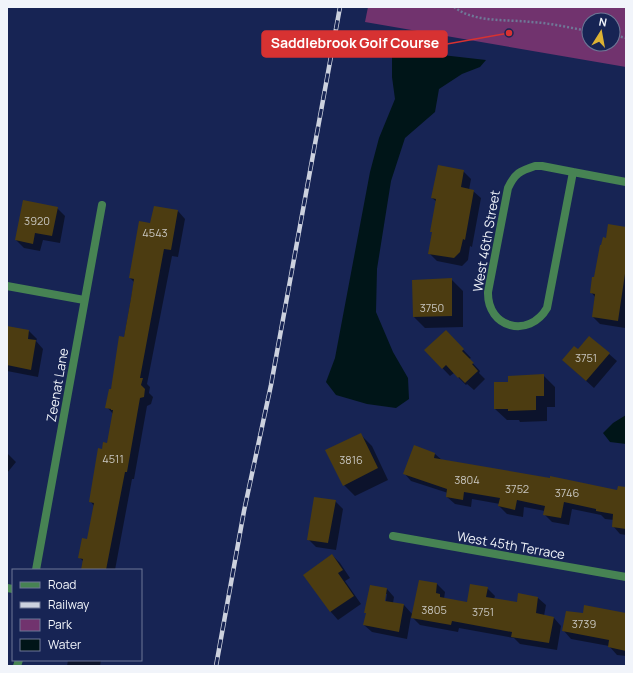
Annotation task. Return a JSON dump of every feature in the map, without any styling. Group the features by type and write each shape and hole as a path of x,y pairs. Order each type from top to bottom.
{"street":[{"name":"West 46th Street","path":"573,172 547,308 536,321 526,326 518,327 506,324 496,317 491,310 488,299 488,289 508,188 511,181 525,168 542,166 626,182"},
{"name":"Zeenat Lane","path":"36,569 102,205"},
{"path":"7,286 84,300"},
{"name":"West 45th Terrace","path":"392,536 626,577"}],"path":[{"path":"454,7 466,14 480,18 533,22 581,30"}],"green space":[{"path":"368,7 626,7 626,67 365,22"}],"water":[{"path":"412,44 442,55 486,60 480,67 462,74 439,89 435,112 405,138 391,181 377,269 376,312 393,352 408,378 409,399 396,408 367,404 336,395 326,382 335,358 370,172 379,138 395,99 392,77 392,56 398,45"},
{"path":"626,415 626,444 610,442 603,433 613,423"}],"building":[{"path":"438,165 464,170 461,187 474,190 465,240 463,239 460,252 454,258 428,254 436,199 431,198"},
{"path":"23,200 58,207 52,236 35,233 33,244 15,240"},
{"path":"154,206 178,210 171,250 164,249 140,378 143,378 141,385 145,389 144,397 140,398 127,472 125,472 106,569 81,569 83,559 78,558 82,538 87,539 94,503 89,502 98,448 102,449 103,442 107,443 113,410 105,408 109,389 111,389 119,336 124,337 134,279 129,278 139,221 150,223"},
{"path":"608,224 626,227 626,267 618,321 592,317 595,294 590,293 592,277 594,277 600,245 603,237 606,238"},
{"path":"452,278 452,316 413,317 412,280"},
{"path":"7,326 29,330 28,339 36,340 31,370 7,365"},
{"path":"446,330 464,349 462,351 474,363 472,364 478,371 465,383 446,365 442,369 424,350"},
{"path":"589,336 610,353 586,381 562,360 574,346 578,349"},
{"path":"544,374 544,396 536,396 536,410 508,411 508,409 494,409 494,382 508,382 508,376"},
{"path":"361,433 378,468 343,486 325,450"},
{"path":"414,445 435,453 434,458 550,478 550,476 617,490 618,486 626,487 626,529 612,527 613,514 564,502 561,518 543,515 545,506 517,500 515,510 498,506 500,498 464,492 463,500 446,497 447,489 403,474"},
{"path":"314,497 336,500 328,543 307,540"},
{"path":"332,554 343,570 338,573 354,596 330,612 303,575"},
{"path":"419,580 437,583 436,593 440,594 440,597 467,602 470,584 488,587 486,597 517,602 518,593 538,597 536,613 554,617 549,643 511,637 512,632 452,621 451,625 411,618"},
{"path":"370,585 387,588 385,601 404,604 399,632 363,625"},
{"path":"584,605 626,613 626,651 608,647 609,640 562,631 566,611 583,613"}],"railway":[{"path":"216,666 244,511 271,385 340,7"}],"place":[{"name":"Saddlebrook Golf Course","path":"509,33"}]}
